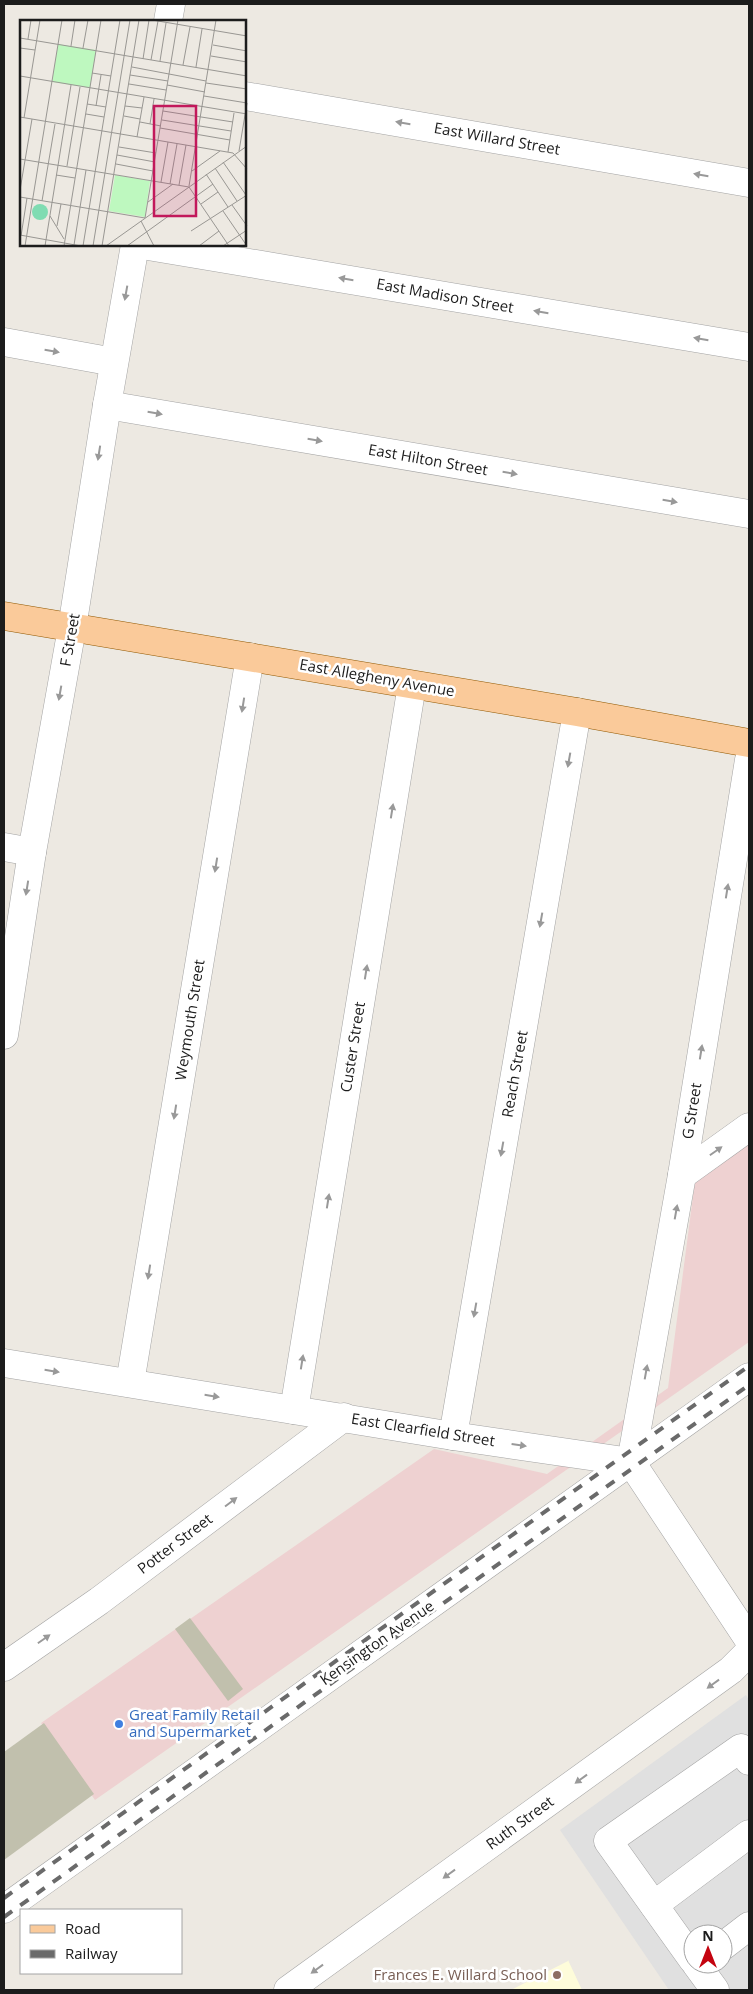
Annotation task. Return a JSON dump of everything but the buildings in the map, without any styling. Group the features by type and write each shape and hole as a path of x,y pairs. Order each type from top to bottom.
{"main road":[{"name":"East Allegheny Avenue","path":"4,616 577,712 749,743"}],"street":[{"path":"168,20 171,4"},
{"name":"East Willard Street","path":"246,96 749,183"},
{"name":"F Street","path":"5,1021 135,246"},
{"name":"East Madison Street","path":"148,246 749,347"},
{"path":"4,342 114,362"},
{"name":"East Hilton Street","path":"107,405 749,514"},
{"name":"Weymouth Street","path":"130,1383 250,657"},
{"name":"Custer Street","path":"294,1410 412,685"},
{"name":"Reach Street","path":"454,1436 577,712"},
{"name":"G Street","path":"631,1462 682,1174 749,760"},
{"path":"4,847 32,852"},
{"path":"682,1174 749,1127"},
{"name":"East Clearfield Street","path":"4,1363 454,1436 631,1462"},
{"name":"Kensington Avenue","path":"4,1909 749,1377"},
{"name":"Potter Street","path":"4,1667 99,1601 344,1417"},
{"path":"631,1462 749,1640"},
{"name":"Ruth Street","path":"288,1990 723,1676 749,1652"},
{"path":"683,1945 608,1841 741,1748 749,1761"},
{"path":"654,1905 749,1834"},
{"path":"733,1938 749,1926"},
{"path":"704,1974 715,1990"}],"shaded area":[{"path":"749,1143 749,1342 95,1800 41,1723 434,1449 547,1474 668,1388 695,1181"},
{"path":"190,1618 243,1689 228,1701 175,1629"},
{"path":"746,1695 749,1700 749,1990 669,1990 560,1830"},
{"path":"44,1723 94,1794 4,1860 4,1752"},
{"name":"Frances E. Willard School","path":"568,1961 582,1990 511,1990"}],"railway":[{"path":"4,1898 749,1366"},
{"path":"4,1917 749,1385"}],"place":[{"name":"Great Family Retail and Supermarket","path":"119,1724"},
{"name":"Frances E. Willard School","path":"557,1975"}]}
